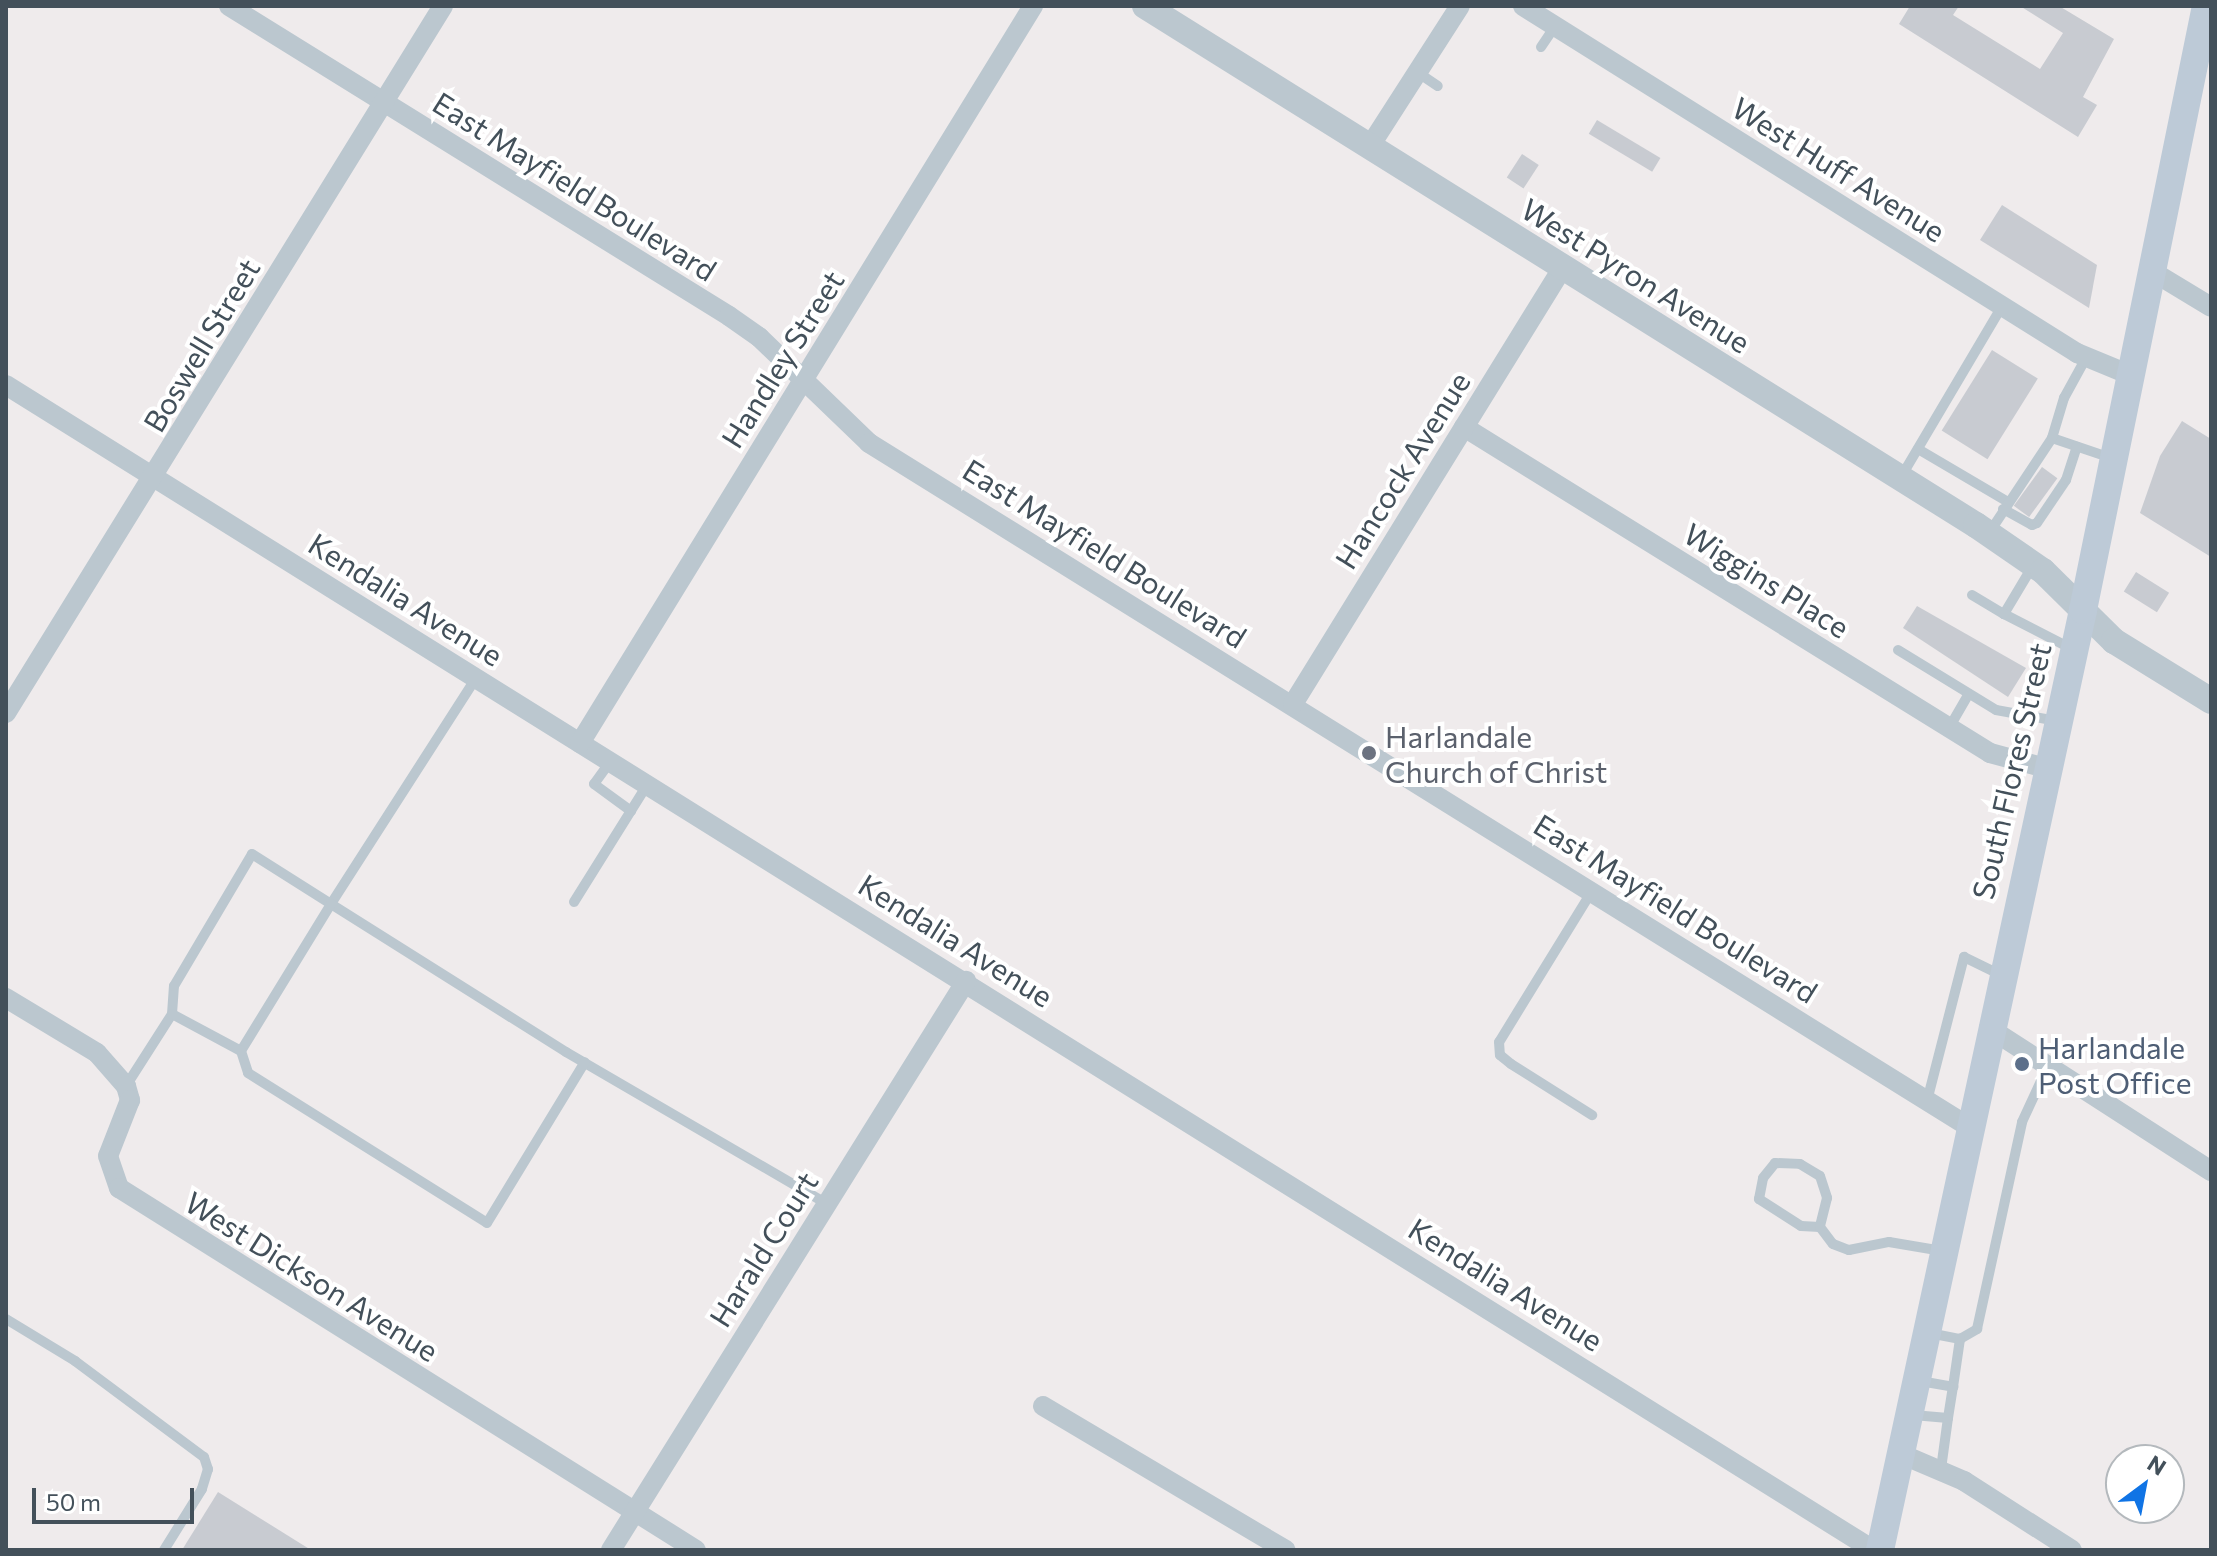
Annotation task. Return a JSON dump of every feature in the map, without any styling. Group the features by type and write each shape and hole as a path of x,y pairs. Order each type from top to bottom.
{"main road":[{"name":"South Flores Street","path":"1880,1550 1989,1028 2083,610 2128,374 2204,14"}],"street":[{"name":"East Mayfield Boulevard","path":"229,6 729,316 759,337 803,383 869,443 1969,1127"},
{"name":"Boswell Street","path":"6,713 155,478 443,6"},
{"name":"Handley Street","path":"580,743 1033,6"},
{"name":"West Pyron Avenue","path":"1145,6 1988,534 2033,565 2114,641 2211,701"},
{"path":"1370,146 1460,6"},
{"name":"West Huff Avenue","path":"1523,6 2086,358 2128,374"},
{"name":"Hancock Avenue","path":"1293,704 1563,267"},
{"path":"2150,270 2211,307"},
{"name":"Kendalia Avenue","path":"6,385 966,981 1873,1550"},
{"name":"Wiggins Place","path":"1464,427 1990,753 2046,768"},
{"name":"Harald Court","path":"611,1550 966,981"},
{"path":"6,998 97,1053 126,1086"},
{"path":"1989,1028 2211,1171"},
{"name":"West Dickson Avenue","path":"126,1086 130,1100 108,1156 119,1188 696,1550"},
{"path":"1043,1406 1286,1550"},
{"path":"1901,1454 1941,1469 2072,1550"}],"lane":[{"path":"1541,47 1555,26"},
{"path":"1417,72 1438,86"},
{"path":"1900,478 2002,306"},
{"path":"1988,534 2052,438 2064,398 2086,358"},
{"path":"2052,438 2111,458"},
{"path":"1918,449 2032,525 2037,523 2066,480 2077,447"},
{"path":"2004,614 2033,565"},
{"path":"1972,595 2073,649"},
{"path":"1898,650 1996,710 2057,721"},
{"path":"241,1051 476,678"},
{"path":"1949,728 1969,694"},
{"path":"610,762 594,784 631,811"},
{"path":"574,902 647,784"},
{"path":"126,1086 172,1014 174,986 252,854 585,1062 827,1204"},
{"path":"1592,891 1499,1042 1500,1055 1511,1064 1592,1115"},
{"path":"1927,1101 1964,957 2001,975"},
{"path":"172,1014 241,1051 248,1073 487,1223 585,1062"},
{"path":"1927,1333 1960,1339 1977,1329 2022,1122 2048,1066"},
{"path":"1820,1227 1827,1198 1820,1176 1800,1164 1775,1163 1763,1178 1759,1199 1801,1226 1820,1227 1833,1244 1849,1250 1889,1242 1944,1252"},
{"path":"6,1319 75,1361 204,1457 208,1469 202,1489 164,1550"},
{"path":"1941,1469 1960,1339"},
{"path":"1917,1380 1953,1387"},
{"path":"1910,1414 1948,1418"}],"building":[{"path":"1910,6 1959,6 1953,15 2040,69 2063,33 2020,6 2059,6 2114,39 2083,97 2097,105 2078,137 1899,24"},
{"path":"1597,120 1660,158 1652,172 1589,134"},
{"path":"1522,154 1539,165 1524,188 1507,177"},
{"path":"2002,205 2097,265 2089,308 1980,240"},
{"path":"1992,350 2038,379 1987,459 1942,431"},
{"path":"2182,421 2211,439 2211,557 2140,513 2160,456"},
{"path":"2042,467 2057,478 2029,517 2014,506"},
{"path":"2136,572 2169,593 2157,612 2124,592"},
{"path":"1917,606 2026,668 2008,697 1903,628"},
{"path":"218,1492 311,1550 182,1550"}],"place":[{"name":"Harlandale Church of Christ","path":"1369,753"},
{"name":"Harlandale Post Office","path":"2022,1064"}]}
